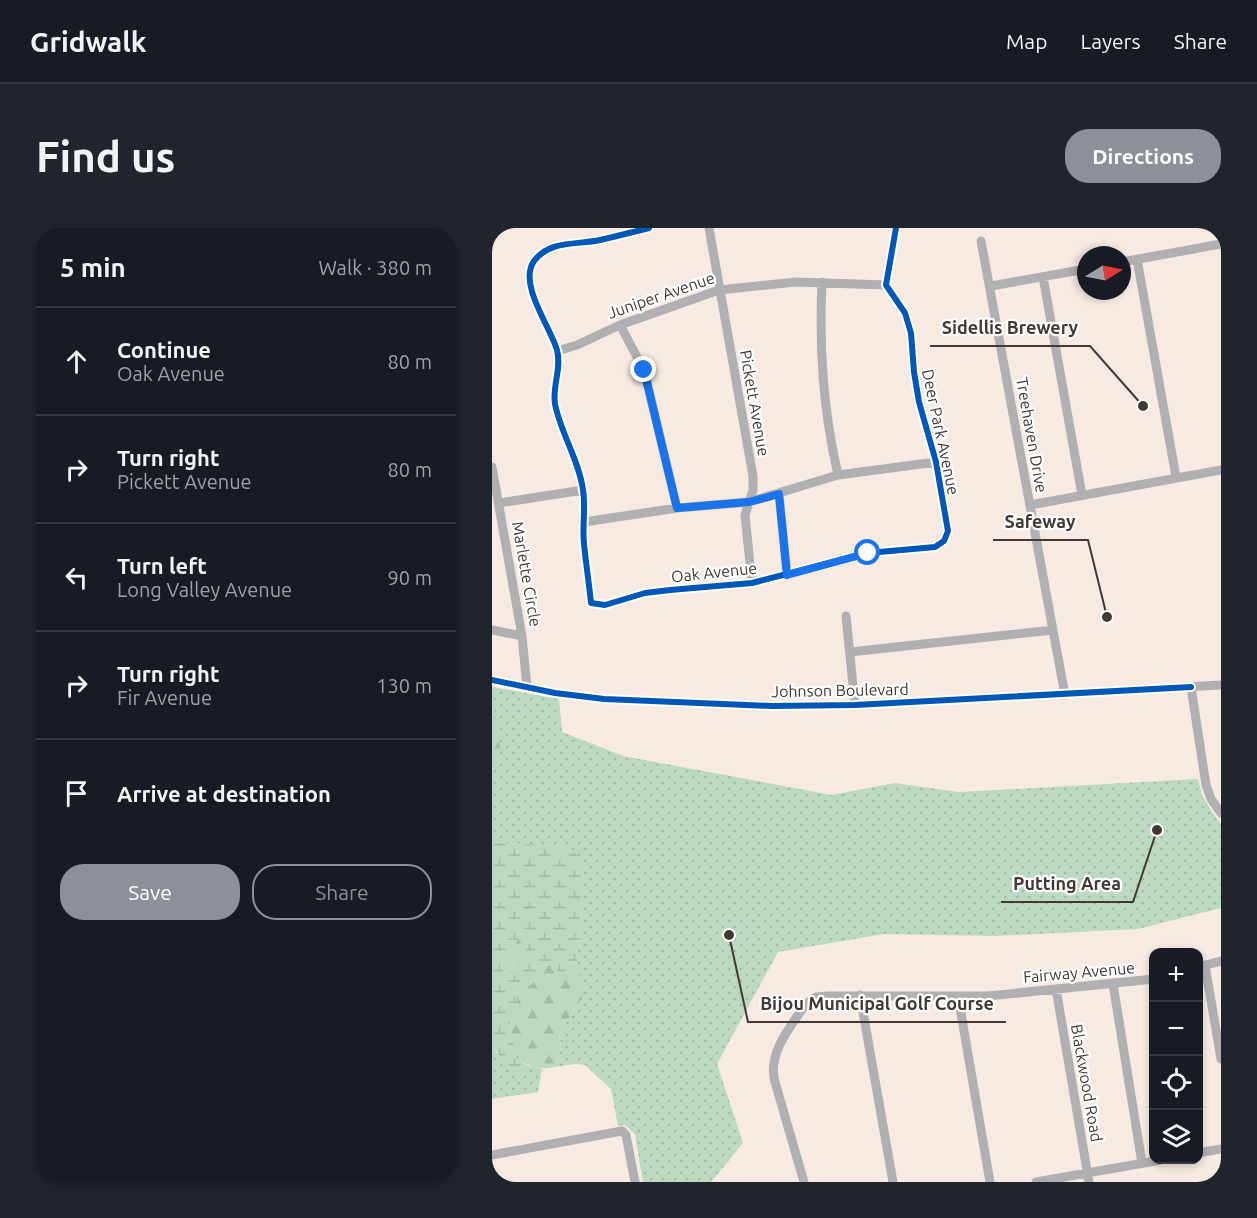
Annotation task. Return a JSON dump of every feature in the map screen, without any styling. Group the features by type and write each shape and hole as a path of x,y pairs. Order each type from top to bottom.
{"street":[{"path":"649,228 598,241 559,245 542,252 532,263 528,275 531,289 557,351 559,367 555,399 558,419 575,460 583,490 584,522 677,508 749,502 838,475 936,462"},
{"name":"Pickett Avenue","path":"709,228 753,476 753,490 745,515 752,583"},
{"path":"886,285 896,228"},
{"name":"Treehaven Drive","path":"981,241 1065,695"},
{"path":"1131,260 1221,244"},
{"path":"1137,259 1176,477"},
{"path":"991,286 1077,271"},
{"path":"1043,277 1082,495"},
{"name":"Juniper Avenue","path":"557,351 577,345 620,325 719,290 796,282 886,285"},
{"path":"822,282 821,374 825,411 838,475"},
{"name":"Deer Park Avenue","path":"886,285 905,313 911,333 919,402 936,462 948,531 944,541"},
{"path":"620,325 644,370 677,508"},
{"name":"Marlette Circle","path":"492,467 522,636 527,687"},
{"path":"1030,506 1221,470"},
{"path":"499,503 583,490"},
{"path":"779,494 787,575"},
{"name":"Oak Avenue","path":"584,522 583,542 591,603 605,605 645,593 752,583 868,553 935,547 944,541"},
{"path":"846,616 855,705"},
{"path":"492,630 522,636"},
{"path":"850,652 1053,630"},
{"name":"Johnson Boulevard","path":"492,680 604,699 720,705 855,705 1221,686"},
{"path":"1191,687 1206,785 1211,800 1221,813"},
{"path":"1203,966 1221,961"},
{"path":"1203,971 1221,1059"},
{"name":"Fairway Avenue","path":"804,1182 773,1075 774,1059 806,1004 816,997 988,996 1149,980"},
{"path":"1113,984 1142,1163"},
{"name":"Blackwood Road","path":"1056,989 1088,1177"},
{"path":"860,995 893,1182"},
{"path":"958,996 990,1182"},
{"path":"492,1155 625,1132 634,1182"},
{"path":"1203,1152 1221,1149"},
{"path":"1036,1182 1088,1177 1149,1162"}],"green space":[{"path":"492,687 559,699 562,732 623,756 832,795 895,783 959,792 1198,779 1202,795 1221,824 1221,908 1138,929 994,936 884,934 778,952 717,1064 743,1143 711,1182 643,1182 635,1134 625,1125 618,1126 611,1089 585,1065 555,1067 560,1050 559,1033 582,999 577,961 584,873 565,847 492,842 492,769 494,769"},
{"path":"492,690 500,748 499,762 492,769"},
{"path":"492,842 565,847 580,857 584,873 577,961 579,974 565,971 559,974 552,962 541,967 534,982 516,995 519,1012 510,1022 516,1058 526,1065 524,1072 515,1075 506,1067 492,1043","holes":["526,931 531,938 520,959 503,974 502,962 521,935"]},
{"path":"526,930 531,938 527,949 517,963 503,974 502,962"},
{"path":"552,962 564,971 579,974 582,999 559,1033 560,1050 555,1067 539,1068 525,1064 516,1058 510,1022 519,1012 516,995 534,982 541,967"},
{"path":"492,1043 497,1053 524,1072 526,1065 542,1069 538,1092 492,1099"}],"cycle path":[{"path":"649,228 600,240 556,246 540,254 530,270 532,293 557,350 555,404 581,479 591,603 605,605 645,593 752,583 868,553 935,547 944,541 948,531 936,462 919,402 911,333 905,313 886,285 896,228"},
{"path":"492,680 555,693 604,699 772,706 855,705 1191,687"}],"place":[{"name":"Sidellis Brewery","path":"1143,406"},
{"name":"Safeway","path":"1107,617"},
{"name":"Putting Area","path":"1157,830"},
{"name":"Bijou Municipal Golf Course","path":"729,935"}],"route":[{"path":"644,370 677,508 749,502 779,494 787,575 868,553"}]}
